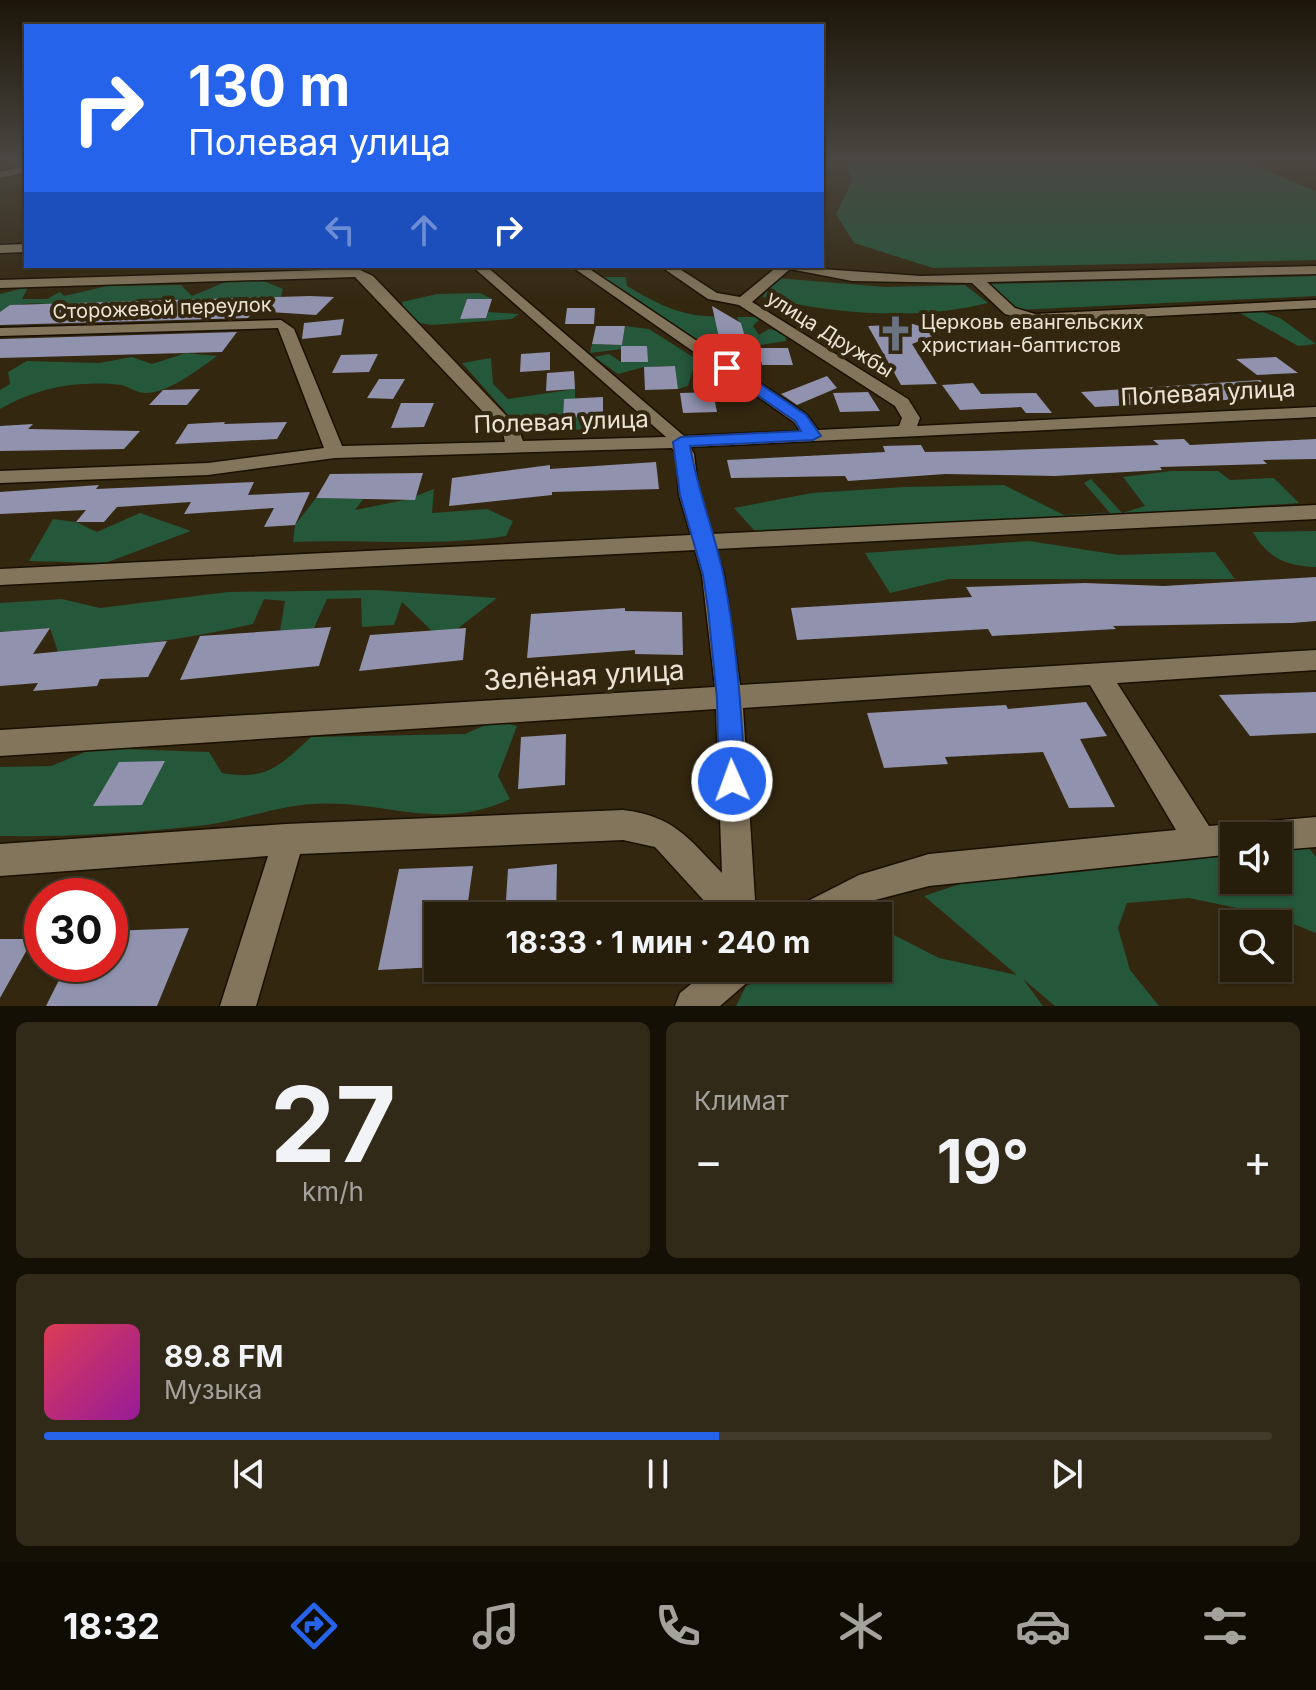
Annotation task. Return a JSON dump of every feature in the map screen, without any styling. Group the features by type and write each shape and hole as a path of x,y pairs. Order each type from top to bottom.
{"street":[{"path":"0,249 24,248"},
{"path":"480,268 681,442 689,495 713,575 729,699 739,902"},
{"path":"580,268 800,418 813,436"},
{"name":"улица Дружбы","path":"669,268 713,296 743,302 902,403 911,418 906,430"},
{"path":"743,302 786,268"},
{"path":"803,268 887,279 1316,270"},
{"path":"0,284 358,273 368,279 512,432 515,448"},
{"path":"976,279 1010,311 1035,318 1316,304"},
{"name":"Сторожевой переулок","path":"0,332 281,324 287,329 335,452"},
{"name":"Полевая улица","path":"0,477 208,469 335,452 681,442 1316,412"},
{"path":"0,577 1316,512"},
{"name":"Зелёная улица","path":"0,743 1316,660"},
{"path":"1097,674 1201,842"},
{"path":"0,860 286,839 623,825 650,828 666,836 728,902"},
{"path":"1292,834 1316,832"},
{"path":"238,1006 283,863 286,839"},
{"path":"840,902 870,886 929,870 1220,840"},
{"path":"693,1006 721,982"}],"green space":[{"path":"839,208 1316,208 1316,260 933,268 854,243 836,214"},
{"path":"1316,276 1316,296 1014,310 985,288 991,284"},
{"path":"602,277 626,277 627,286 674,310 726,316 746,341 737,317 762,317 753,326 759,335 769,329 786,333 786,341 741,348 727,368"},
{"path":"777,278 885,287 965,285 988,303 961,309 904,313 818,308 762,297"},
{"path":"230,280 264,281 283,289 281,297 261,297 249,311 248,297 220,298 207,312 212,299 182,300 167,314 158,313 171,298 137,299 121,315 41,304 25,304 0,312 0,294 28,287 22,299 47,299 60,292 64,296 107,286 181,285 192,296"},
{"path":"480,293 492,299 467,299 460,319 486,318 488,312 519,314 512,319 432,325 408,321 402,302 437,294"},
{"path":"1244,306 1280,318 1316,344 1298,346 1240,313"},
{"path":"625,326 649,329 696,359 688,386 678,389 675,366 644,367 618,374 594,357 609,354 621,362 647,362 647,346 590,353 592,344 622,345"},
{"path":"186,353 217,356 183,379 154,392 142,393 121,385 73,385 43,391 0,409 0,390 10,384 8,372 27,361 99,363 132,357 152,364"},
{"path":"491,358 493,384 508,399 575,389 575,399 564,399 563,418 612,418 638,431 540,429 516,424 462,363"},
{"path":"1171,471 1218,471 1230,480 1274,478 1299,503 762,539 734,508 812,493 1004,485 1064,515 1110,513 1084,483 1091,479 1122,513 1145,506 1123,477"},
{"path":"434,489 432,513 487,509 513,521 506,536 427,542 293,542 295,525 316,498 363,499 355,510 405,500"},
{"path":"140,513 191,531 105,563 29,561 53,519 76,522 97,532"},
{"path":"1316,531 1316,567 1279,559 1265,548 1253,532"},
{"path":"1029,541 1119,555 1215,552 1235,579 949,579 890,593 865,553"},
{"path":"376,590 497,598 457,629 432,631 402,602 394,625 362,627 361,598 327,599 314,628 280,631 285,601 264,599 253,624 180,638 83,650 58,652 50,628 0,632 0,603 62,599 100,608 228,592"},
{"path":"494,721 517,726 498,776 510,799 484,809 435,814 313,804 180,828 77,835 0,836 0,767 51,766 95,748 209,752 222,773 250,775 281,763 311,737 465,734"},
{"path":"1220,841 1220,894 1292,894 1292,845 1308,847 1316,857 1316,933 1292,923 1292,910 1247,910 1189,898 1127,903 1118,928 1130,970 1159,1006 1055,1006 1023,979 1043,1006 736,1006 746,986 756,982 892,982 892,934 939,958 1017,975 924,896 1002,870"}],"building":[{"path":"334,297 316,315 253,311 248,318 0,325 0,312 10,305"},
{"path":"467,299 492,299 486,318 460,319"},
{"path":"712,306 741,323 746,341 720,342"},
{"path":"567,308 595,308 594,324 565,324"},
{"path":"344,319 341,335 302,339 304,323"},
{"path":"913,324 940,333 912,344 937,384 901,385 868,326"},
{"path":"596,326 625,326 622,345 592,344"},
{"path":"237,332 222,352 0,358 0,339"},
{"path":"621,346 647,346 648,362 621,362"},
{"path":"758,348 788,348 793,365 762,365"},
{"path":"550,352 550,370 520,372 521,354"},
{"path":"378,354 369,372 332,373 341,355"},
{"path":"1276,357 1298,373 1257,375 1236,359"},
{"path":"675,366 678,389 645,390 644,367"},
{"path":"574,371 575,389 546,391 547,373"},
{"path":"827,376 837,388 797,405 781,394"},
{"path":"379,379 405,379 393,399 367,398"},
{"path":"1260,380 1282,397 1095,407 1081,392"},
{"path":"973,383 981,394 1036,393 1052,413 1026,413 1021,407 960,410 942,385"},
{"path":"200,389 187,405 149,405 163,390"},
{"path":"713,392 717,412 683,413 680,393"},
{"path":"868,392 880,411 840,412 833,393"},
{"path":"603,397 603,416 563,418 564,399"},
{"path":"401,403 434,403 424,427 391,428"},
{"path":"287,422 277,439 175,444 188,424"},
{"path":"33,424 28,429 140,431 124,449 0,451 0,426"},
{"path":"1184,439 1190,445 1316,439 1316,459 1263,460 1267,464 1160,467 1162,470 1055,476 945,474 848,481 845,476 731,478 727,460 885,452 883,446 921,445 925,452 980,451 1159,445 1153,440"},
{"path":"656,462 659,489 552,492 552,495 449,506 452,478 550,465 550,469"},
{"path":"423,473 415,500 316,498 330,474"},
{"path":"254,482 248,495 310,492 295,525 264,527 274,508 184,514 191,502 117,507 104,522 76,522 86,510 0,514 0,492 99,485 96,489"},
{"path":"1316,577 1316,621 1292,623 1113,626 1116,629 992,636 988,629 797,640 791,608 972,597 966,587 1085,583 1164,586"},
{"path":"625,608 625,611 682,612 683,655 635,654 635,650 527,658 531,614"},
{"path":"331,627 319,666 180,680 200,636"},
{"path":"50,628 33,654 167,641 148,677 100,679 97,686 33,691 38,683 0,686 0,632"},
{"path":"466,628 463,660 359,671 370,635"},
{"path":"1316,692 1316,733 1250,736 1219,695"},
{"path":"1086,702 1107,736 1080,739 1115,807 1069,808 1043,752 945,757 948,764 884,768 867,713 1006,705 1008,709"},
{"path":"566,734 565,785 518,789 521,737"},
{"path":"165,761 142,805 93,806 119,762"},
{"path":"557,864 556,902 506,902 508,869"},
{"path":"473,866 468,902 424,902 424,968 378,970 399,869"},
{"path":"189,928 157,1006 46,1006 58,982 128,982 128,930"},
{"path":"0,939 24,939 24,955 0,998"}],"place":[{"name":"Церковь евангельских христиан-баптистов","path":"895,333"}],"route":[{"path":"727,368 800,418 813,436 681,442 689,495 713,575 729,699 732,781"}]}
